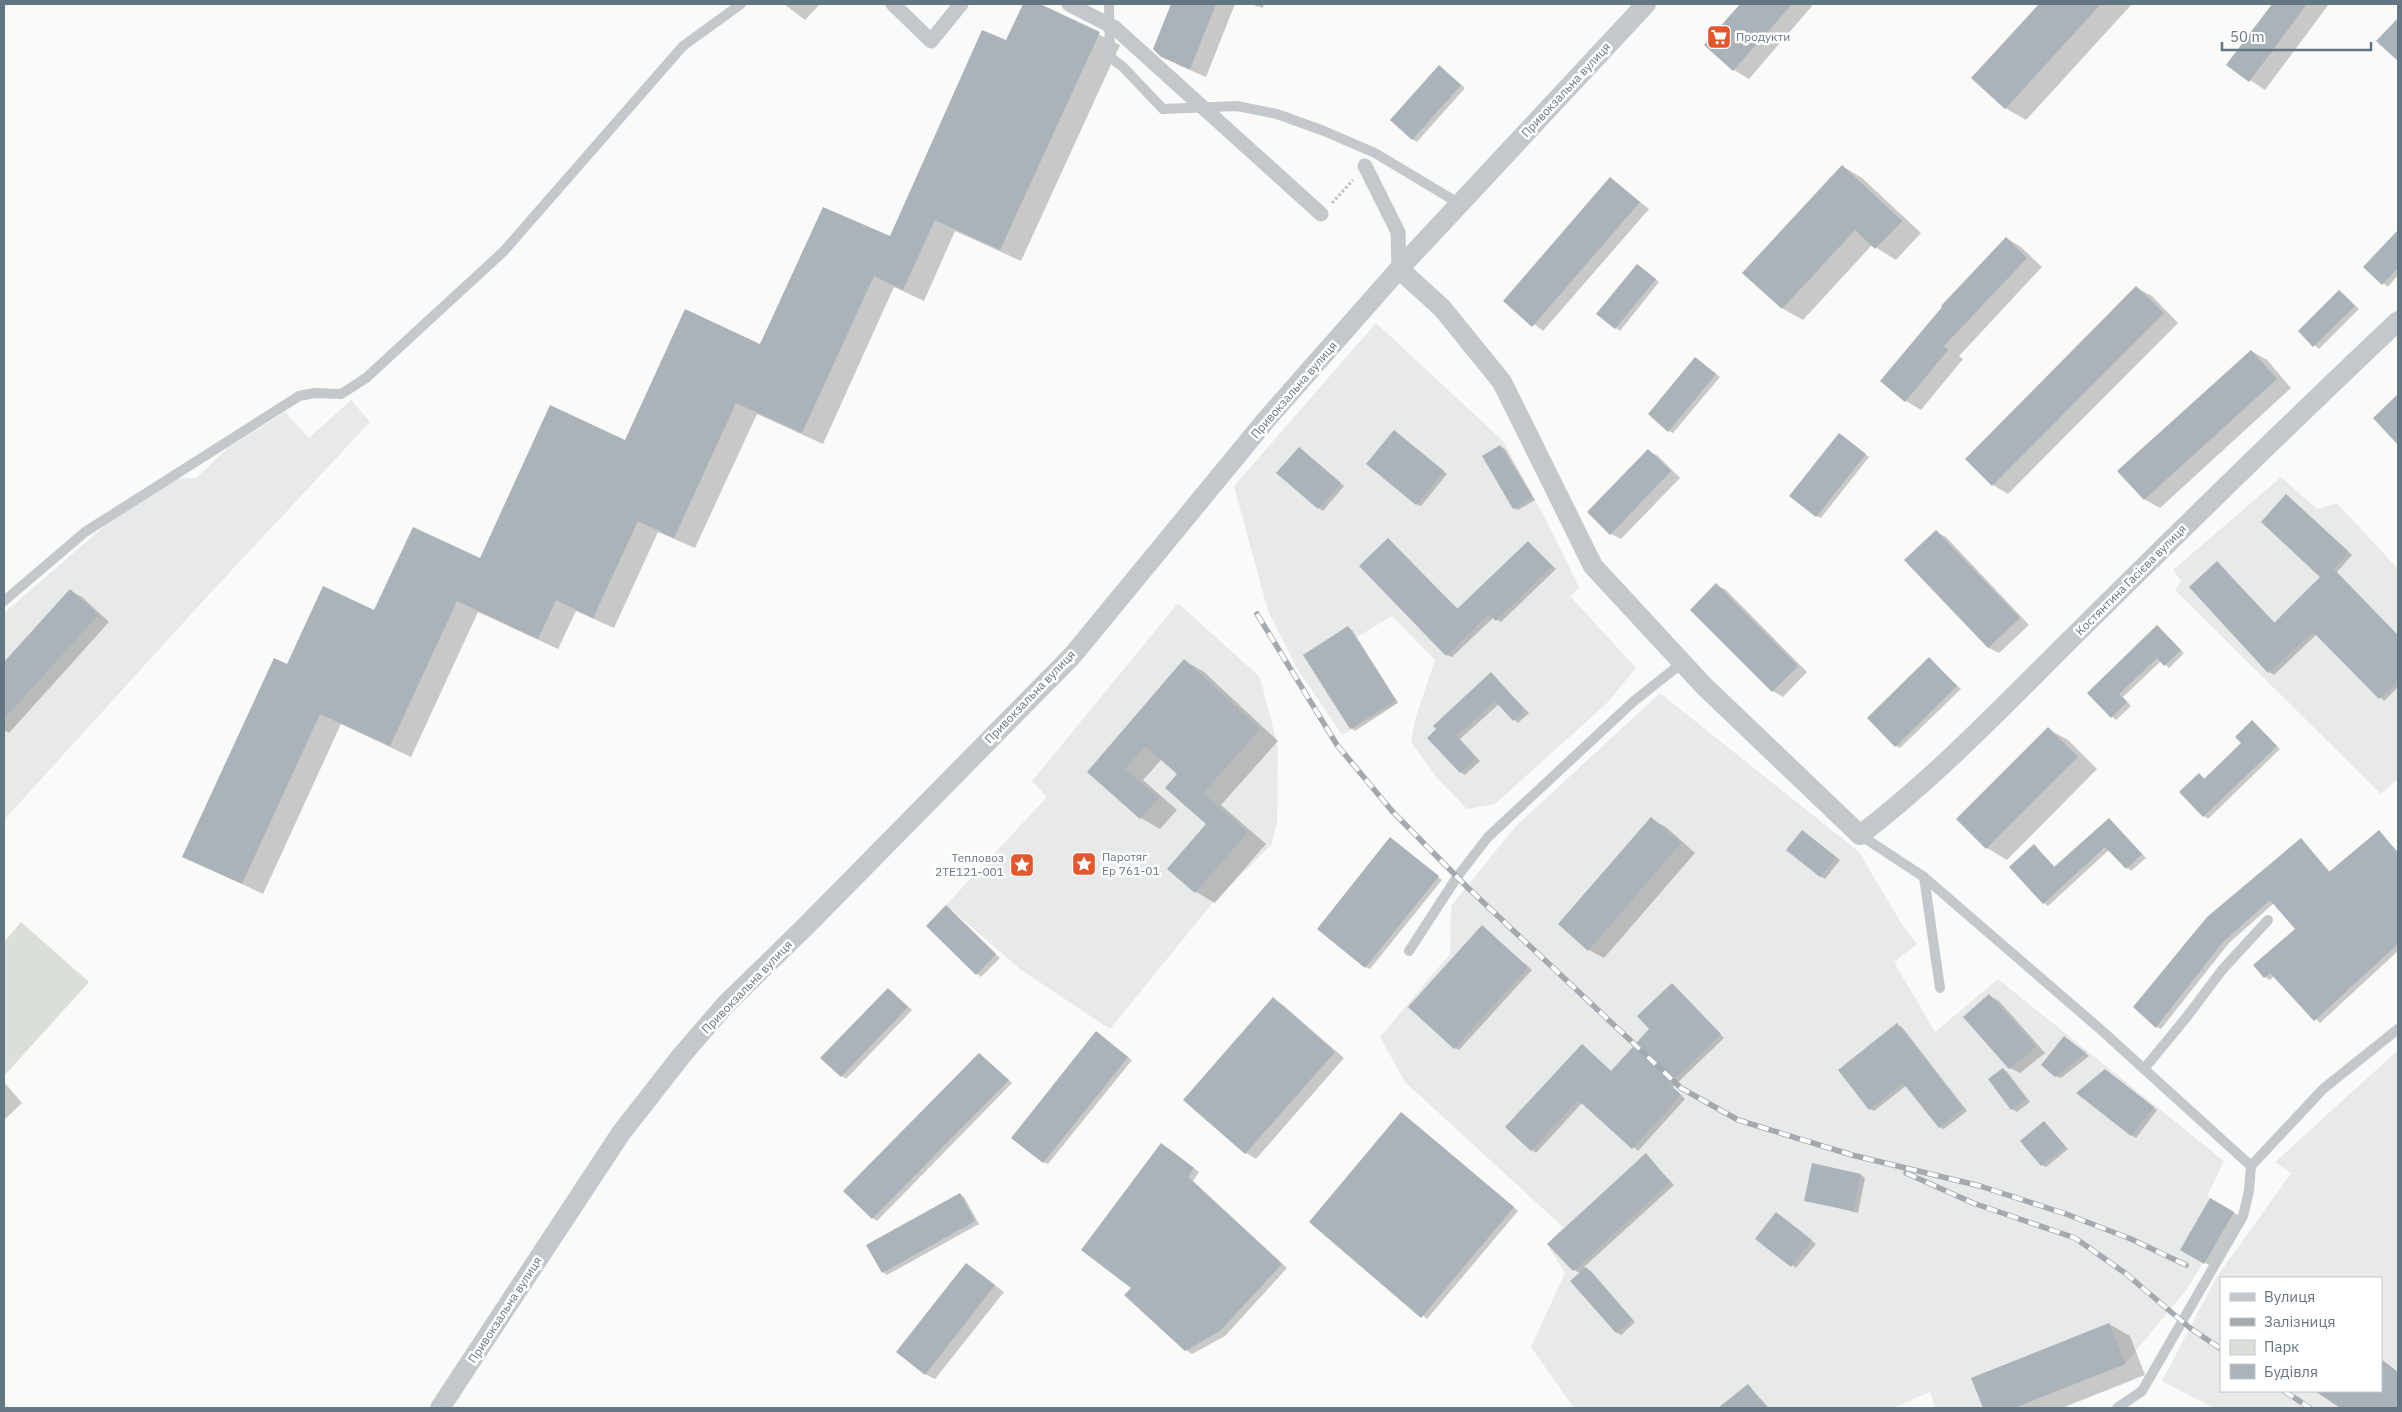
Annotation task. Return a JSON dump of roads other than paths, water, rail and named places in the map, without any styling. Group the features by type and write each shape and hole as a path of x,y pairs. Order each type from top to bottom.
{"street":[{"path":"894,4 931,41 961,4"},
{"path":"1069,4 1115,28 1321,214"},
{"name":"Привокзальна вулиця","path":"440,1408 621,1133 682,1055 726,1004 806,926 1072,656 1266,420 1399,269 1646,4"},
{"path":"1365,166 1398,232 1399,269 1442,308 1502,382 1592,566 1704,686 1860,835"},
{"name":"Костянтина Гасієва вулиця","path":"1860,835 1898,806 1956,752 2278,434 2398,321"}],"lane":[{"path":"4,601 85,532 299,396 314,393 341,394 366,378 504,251 683,46 741,4"},
{"path":"1109,4 1110,57 1163,110 1237,106 1277,114 1324,131 1375,153 1460,204"},
{"path":"1409,951 1457,877 1488,837 1634,701 1682,662"},
{"path":"1860,835 1924,877 2144,1069 2251,1166"},
{"path":"1924,877 1940,988"},
{"path":"2144,1069 2222,970 2268,920"},
{"path":"2117,1408 2142,1391 2243,1216 2249,1191 2251,1166 2323,1090 2398,1029"}],"railway":[{"path":"1257,614 1337,745 1392,811 1467,887 1681,1088 1738,1120 1852,1155 1980,1186 2066,1214 2131,1239 2186,1265"},
{"path":"1906,1173 1973,1203 2075,1238 2125,1273 2190,1328 2220,1348"},
{"path":"2286,1392 2310,1408"}],"place":[{"name":"Продукти","path":"1719,37"},
{"name":"Паротяг Ер 761-01","path":"1084,864"},
{"name":"Тепловоз 2ТЕ121-001","path":"1022,865"}]}
